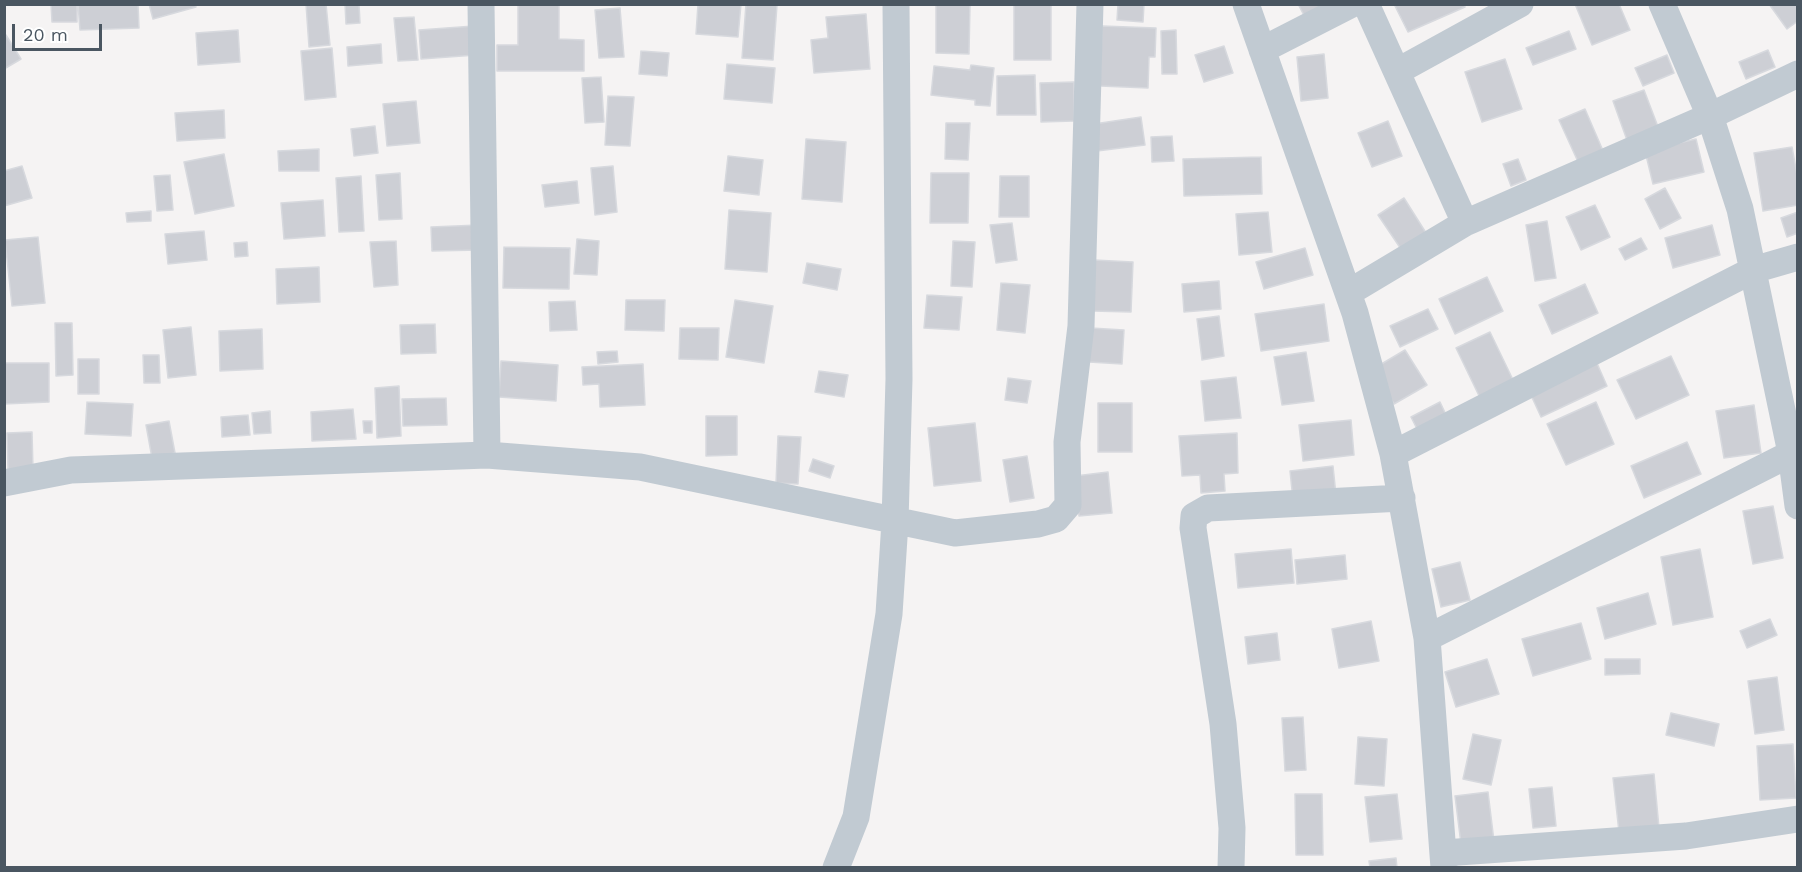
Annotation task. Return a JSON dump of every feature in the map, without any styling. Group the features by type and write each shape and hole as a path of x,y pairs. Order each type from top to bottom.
{"street":[{"path":"481,4 487,455"},
{"path":"836,867 856,817 889,614 896,522 899,379 896,4"},
{"path":"4,483 71,470 487,455 640,467 955,533 1038,524 1056,519 1068,505 1066,442 1081,326 1090,4"},
{"path":"1246,4 1348,293 1393,454 1427,638 1444,860 1686,836 1797,819"},
{"path":"1262,50 1352,4"},
{"path":"1366,4 1465,223"},
{"path":"1398,71 1520,4"},
{"path":"1662,4 1710,116 1740,209 1794,452 1797,506"},
{"path":"1348,293 1465,223 1710,116 1797,74"},
{"path":"1393,454 1753,270 1797,257"},
{"path":"1427,638 1794,452"},
{"path":"1231,867 1232,828 1223,724 1193,528 1194,516 1209,508 1402,498"}],"building":[{"path":"51,4 77,4 77,22 52,22"},
{"path":"78,4 138,4 139,28 80,30"},
{"path":"149,4 195,4 196,7 153,19"},
{"path":"306,4 326,4 330,45 309,47"},
{"path":"345,4 359,4 360,23 346,24"},
{"path":"518,4 559,4 559,39 584,40 584,71 497,71 497,45 518,45"},
{"path":"698,4 741,4 738,37 696,34"},
{"path":"746,4 777,5 773,60 742,58"},
{"path":"936,4 970,4 969,54 936,53"},
{"path":"1051,4 1051,60 1014,60 1014,5"},
{"path":"1118,4 1144,4 1143,22 1117,20"},
{"path":"1298,4 1336,4 1307,21"},
{"path":"1394,4 1464,4 1465,7 1408,32"},
{"path":"1575,4 1619,4 1630,30 1592,45"},
{"path":"1769,4 1798,4 1798,21 1787,29"},
{"path":"620,8 624,57 599,58 595,10"},
{"path":"866,14 870,69 814,73 811,40 828,38 826,17"},
{"path":"414,17 418,60 398,61 394,18"},
{"path":"474,26 476,55 421,59 419,30"},
{"path":"1102,26 1156,28 1155,57 1149,57 1148,88 1100,86"},
{"path":"238,30 240,62 198,65 196,33"},
{"path":"1176,30 1177,74 1162,74 1161,31"},
{"path":"1569,31 1576,49 1533,65 1526,48"},
{"path":"6,35 21,59 4,69 4,36"},
{"path":"381,44 382,63 348,66 347,47"},
{"path":"1224,46 1233,73 1204,82 1195,55"},
{"path":"332,48 336,97 305,100 301,51"},
{"path":"1768,50 1775,67 1746,79 1739,62"},
{"path":"641,51 669,53 667,76 639,74"},
{"path":"1324,54 1328,98 1301,101 1297,57"},
{"path":"1667,55 1674,73 1643,86 1635,68"},
{"path":"1505,59 1522,109 1482,122 1465,72"},
{"path":"727,64 775,68 772,103 724,99"},
{"path":"971,65 994,68 990,106 975,105 975,100 931,95 934,66 970,70"},
{"path":"1035,75 1036,115 997,115 997,76"},
{"path":"601,77 604,122 585,123 582,78"},
{"path":"1074,82 1074,121 1041,122 1040,83"},
{"path":"1644,90 1660,132 1628,143 1613,101"},
{"path":"608,96 634,97 630,146 605,145"},
{"path":"416,101 420,143 387,146 383,104"},
{"path":"1585,109 1604,153 1579,164 1559,120"},
{"path":"224,110 225,138 177,141 175,113"},
{"path":"1141,117 1145,145 1097,151 1094,124"},
{"path":"1388,121 1402,156 1372,167 1358,133"},
{"path":"946,123 970,123 968,160 945,159"},
{"path":"375,126 378,153 354,156 351,129"},
{"path":"1172,136 1174,161 1152,162 1151,137"},
{"path":"806,139 846,142 842,202 802,199"},
{"path":"1696,139 1704,172 1653,184 1645,151"},
{"path":"1792,147 1798,180 1798,205 1763,211 1754,153"},
{"path":"319,149 319,171 279,171 278,151"},
{"path":"224,154 234,206 195,214 184,162"},
{"path":"728,156 763,160 759,195 724,191"},
{"path":"1261,157 1262,194 1184,196 1183,159"},
{"path":"1518,159 1526,180 1511,186 1503,164"},
{"path":"22,166 32,198 4,206 4,171"},
{"path":"613,166 617,212 595,215 591,168"},
{"path":"400,173 402,219 379,220 376,175"},
{"path":"931,173 969,173 968,223 930,223"},
{"path":"170,175 173,210 157,211 154,176"},
{"path":"361,176 364,231 339,232 336,178"},
{"path":"1000,176 1029,176 1029,217 999,217"},
{"path":"577,181 579,203 545,207 542,185"},
{"path":"1665,188 1681,218 1660,229 1645,199"},
{"path":"1404,198 1428,236 1403,252 1378,215"},
{"path":"323,200 325,236 284,239 281,203"},
{"path":"1595,205 1610,237 1581,250 1566,217"},
{"path":"729,210 771,213 767,272 725,269"},
{"path":"151,211 151,221 127,222 126,213"},
{"path":"1268,212 1272,252 1239,255 1236,214"},
{"path":"1798,212 1798,233 1787,237 1781,218"},
{"path":"1547,221 1556,278 1535,281 1526,225"},
{"path":"1012,223 1017,260 996,263 990,225"},
{"path":"479,225 480,250 432,251 431,227"},
{"path":"1712,225 1720,255 1673,268 1665,238"},
{"path":"204,231 207,260 168,264 165,234"},
{"path":"38,237 45,303 12,306 5,240"},
{"path":"1641,238 1647,249 1625,260 1619,249"},
{"path":"577,239 599,241 597,275 574,274"},
{"path":"396,241 398,285 374,287 370,242"},
{"path":"953,241 975,242 972,287 951,286"},
{"path":"247,242 248,256 235,257 234,243"},
{"path":"504,247 570,248 569,289 503,288"},
{"path":"1305,248 1313,275 1264,289 1256,262"},
{"path":"1094,260 1133,262 1131,312 1092,311"},
{"path":"807,263 841,269 837,290 803,283"},
{"path":"319,267 320,302 277,304 276,269"},
{"path":"1487,277 1503,311 1455,334 1439,299"},
{"path":"1219,281 1221,309 1184,312 1182,284"},
{"path":"1001,283 1030,285 1025,333 997,330"},
{"path":"1585,284 1598,313 1552,334 1539,305"},
{"path":"927,295 962,297 959,330 924,328"},
{"path":"626,300 665,300 664,331 625,330"},
{"path":"735,300 773,306 764,363 726,357"},
{"path":"575,301 577,330 550,331 549,302"},
{"path":"1324,304 1329,341 1261,351 1255,314"},
{"path":"1428,309 1438,329 1400,347 1390,326"},
{"path":"1219,316 1224,356 1202,360 1197,319"},
{"path":"55,323 72,323 73,375 56,376"},
{"path":"435,324 436,353 401,354 400,325"},
{"path":"191,327 196,375 168,378 163,330"},
{"path":"680,328 719,328 718,360 679,359"},
{"path":"1091,328 1124,330 1122,364 1089,362"},
{"path":"262,329 263,369 220,371 219,331"},
{"path":"1490,332 1516,386 1482,402 1456,348"},
{"path":"1405,350 1427,385 1394,404 1373,369"},
{"path":"617,351 618,362 598,364 597,352"},
{"path":"1306,352 1314,401 1282,405 1274,357"},
{"path":"143,355 159,355 160,383 144,383"},
{"path":"1671,356 1689,395 1636,419 1617,380"},
{"path":"78,359 99,359 99,394 78,394"},
{"path":"501,361 558,365 556,401 499,397"},
{"path":"1596,361 1607,386 1541,417 1530,393"},
{"path":"4,363 49,363 49,402 4,404"},
{"path":"643,364 645,405 600,407 599,384 583,385 582,367"},
{"path":"819,371 848,375 844,397 815,392"},
{"path":"1236,377 1241,418 1205,421 1201,381"},
{"path":"1008,378 1031,381 1027,403 1005,400"},
{"path":"399,386 401,436 377,438 375,388"},
{"path":"446,398 447,425 403,426 402,399"},
{"path":"87,402 133,404 131,436 85,434"},
{"path":"1440,402 1449,421 1420,435 1411,417"},
{"path":"1596,402 1614,444 1566,465 1547,424"},
{"path":"1098,403 1132,403 1132,452 1098,452"},
{"path":"1754,405 1761,453 1724,458 1716,411"},
{"path":"353,409 356,439 312,441 311,412"},
{"path":"270,411 271,433 254,434 252,413"},
{"path":"248,415 250,435 222,437 221,417"},
{"path":"706,416 737,416 737,455 706,456"},
{"path":"1351,420 1354,455 1303,461 1299,425"},
{"path":"169,421 175,453 152,458 146,425"},
{"path":"363,421 372,421 372,433 364,433"},
{"path":"975,423 981,481 934,486 928,428"},
{"path":"32,432 33,469 8,470 7,433"},
{"path":"1237,433 1238,473 1224,474 1225,491 1201,493 1200,475 1182,476 1179,436"},
{"path":"778,436 801,437 798,484 776,483"},
{"path":"1687,442 1701,474 1644,498 1631,466"},
{"path":"1027,456 1034,498 1010,502 1003,460"},
{"path":"813,459 834,466 830,478 809,471"},
{"path":"1333,466 1336,495 1293,500 1290,471"},
{"path":"1108,472 1112,513 1079,516 1075,476"},
{"path":"1773,506 1783,558 1753,564 1743,511"},
{"path":"1291,549 1294,583 1238,588 1235,554"},
{"path":"1700,549 1713,617 1673,625 1661,557"},
{"path":"1345,555 1347,579 1297,584 1295,560"},
{"path":"1460,562 1470,600 1441,607 1432,569"},
{"path":"1648,593 1656,624 1605,639 1597,608"},
{"path":"1770,619 1777,635 1747,648 1740,631"},
{"path":"1371,621 1379,661 1339,668 1332,629"},
{"path":"1581,623 1591,659 1533,676 1522,639"},
{"path":"1277,633 1280,660 1248,664 1245,637"},
{"path":"1487,659 1499,694 1456,707 1445,672"},
{"path":"1605,659 1640,659 1640,674 1605,675"},
{"path":"1777,677 1784,730 1755,734 1748,681"},
{"path":"1671,713 1719,724 1714,746 1666,735"},
{"path":"1303,717 1306,770 1285,771 1282,718"},
{"path":"1473,734 1501,740 1491,785 1463,779"},
{"path":"1358,737 1387,739 1384,786 1355,784"},
{"path":"1793,744 1796,798 1760,800 1757,746"},
{"path":"1654,774 1659,828 1619,832 1613,778"},
{"path":"1552,787 1556,826 1533,828 1529,789"},
{"path":"1488,792 1494,841 1461,844 1455,796"},
{"path":"1295,794 1322,794 1323,855 1296,855"},
{"path":"1397,794 1402,839 1370,842 1365,797"},
{"path":"1396,858 1397,868 1370,868 1369,861"}]}
